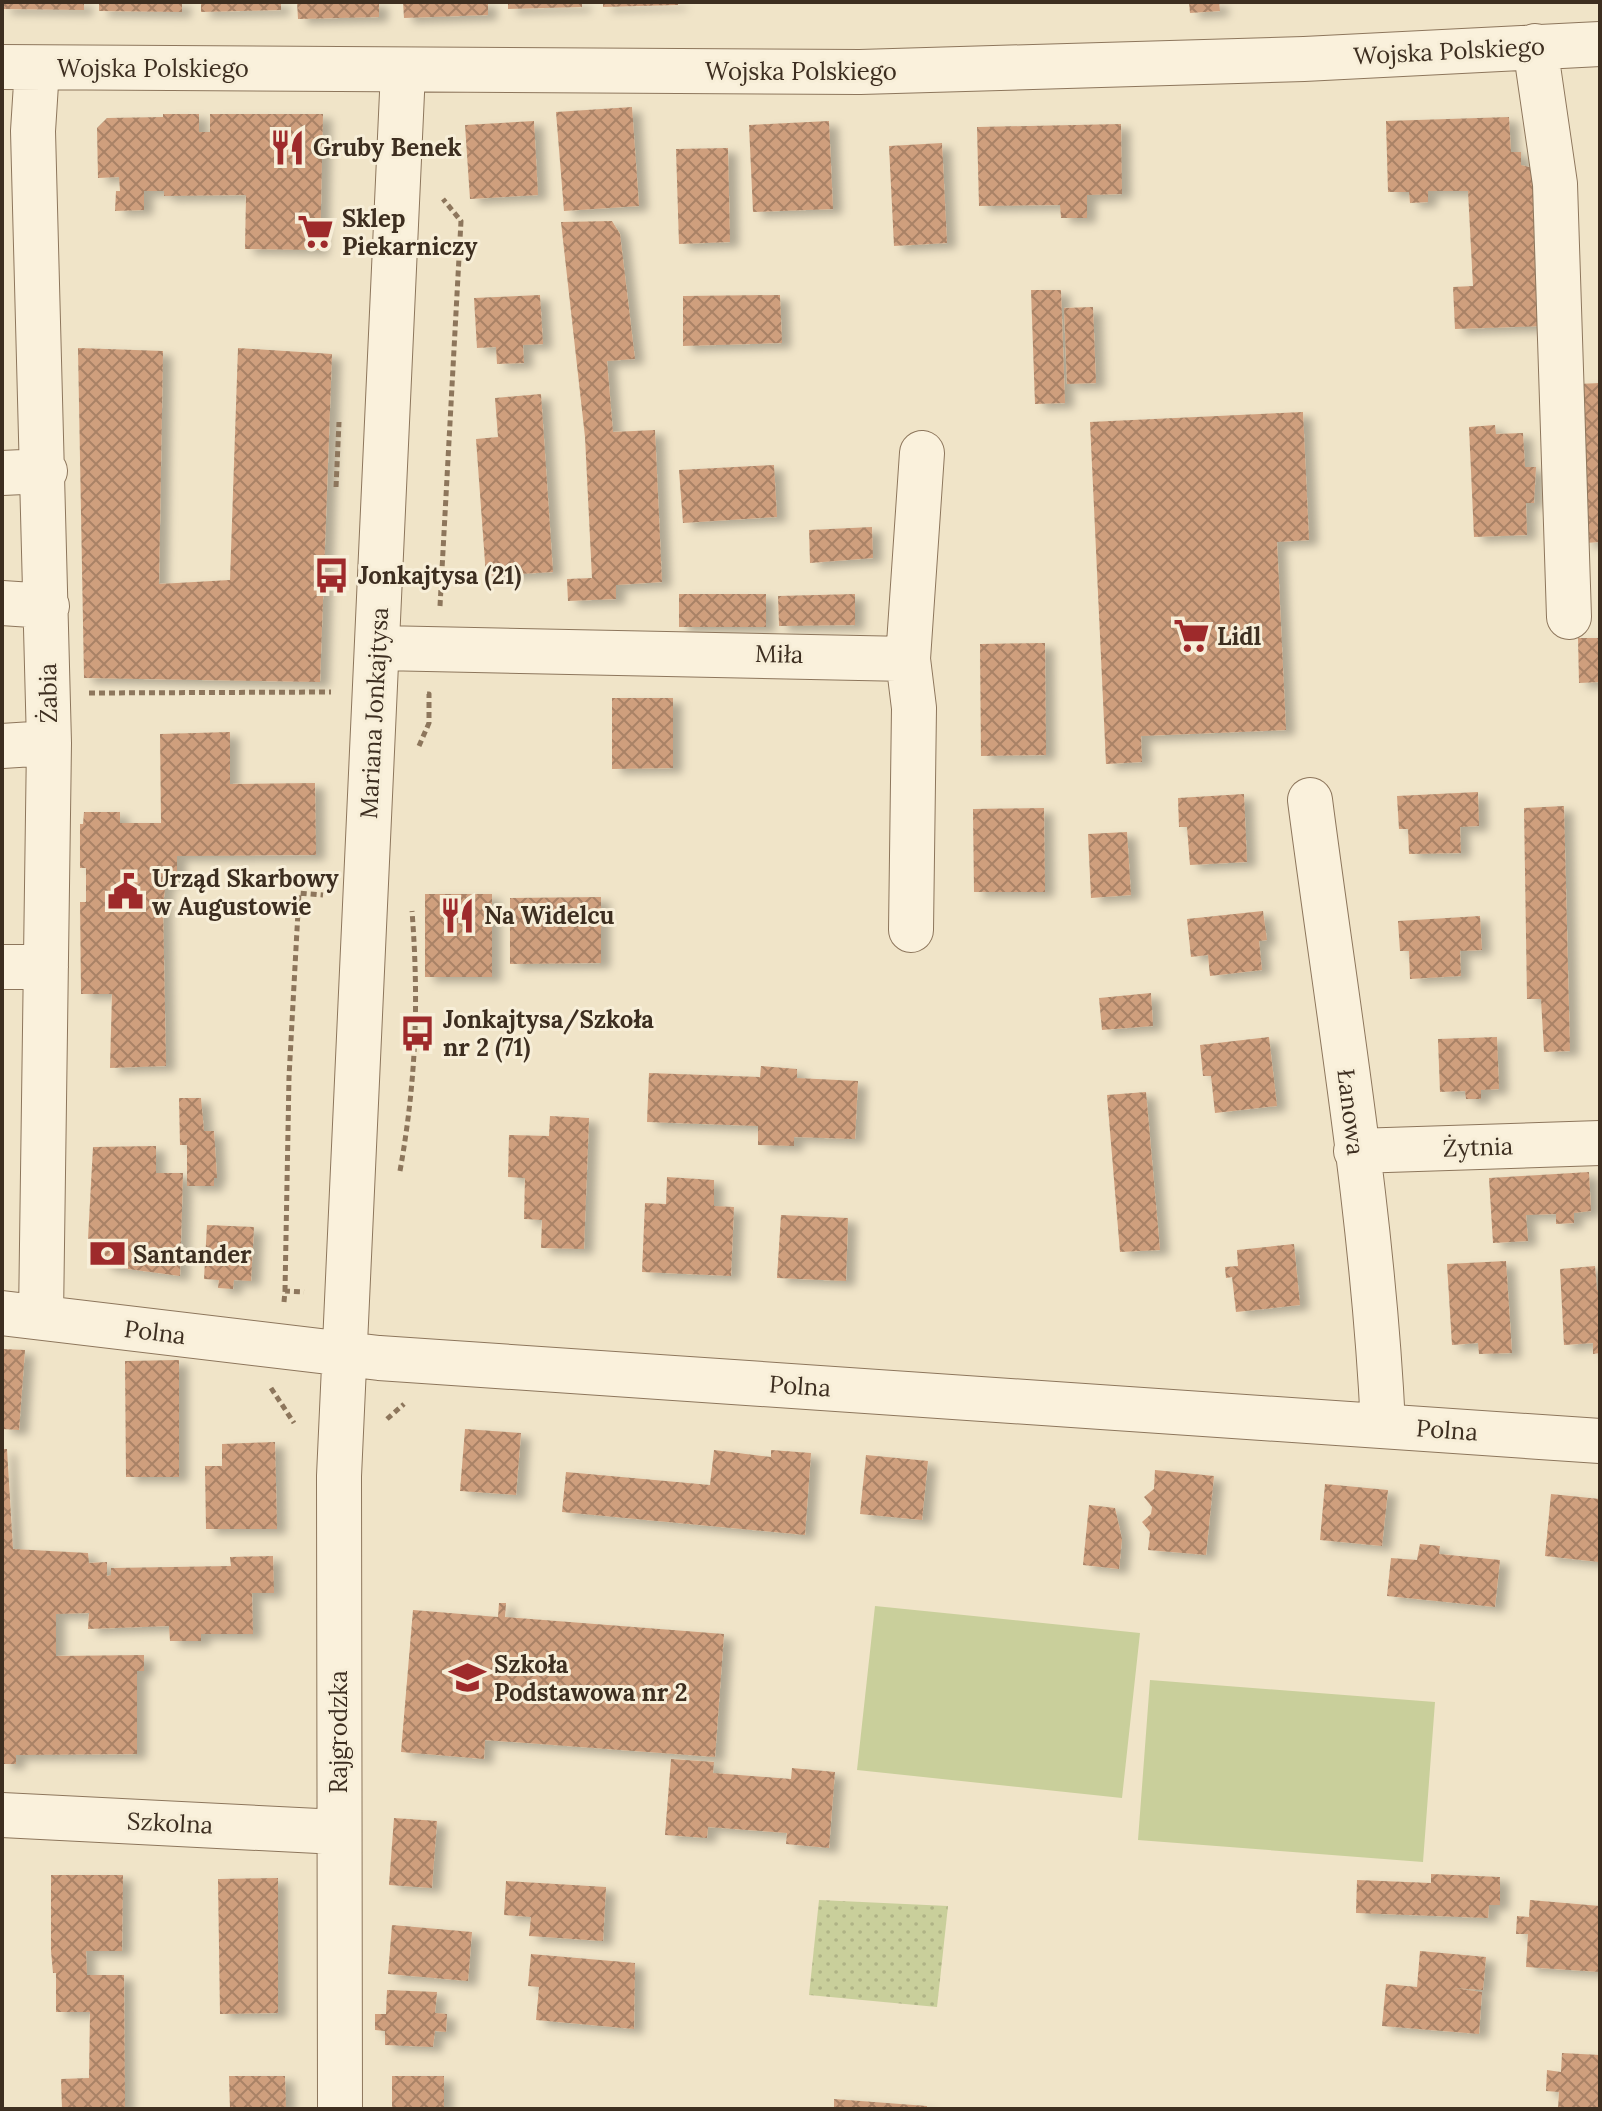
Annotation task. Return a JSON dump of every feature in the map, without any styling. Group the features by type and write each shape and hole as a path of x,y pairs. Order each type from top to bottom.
{"street":[{"name":"Wojska Polskiego","path":"19,68 860,72 1304,59 1600,44"},
{"path":"1535,46 1555,184 1569,617"},
{"name":"Żabia","path":"19,68 33,131 45,471 49,743 46,967 21,1315"},
{"name":"Mariana Jonkajtysa","path":"344,1355 380,648 380,565 403,71"},
{"path":"911,930 914,708 908,659 922,453"},
{"path":"2,473 45,471"},
{"path":"2,603 47,606"},
{"name":"Miła","path":"380,648 908,659"},
{"path":"2,746 49,743"},
{"name":"Łanowa","path":"1310,800 1356,1151 1381,1367 1383,1425"},
{"path":"2,967 46,967"},
{"name":"Żytnia","path":"1356,1151 1600,1143"},
{"name":"Polna","path":"21,1315 344,1355 1600,1441"},
{"name":"Rajgrodzka","path":"340,2109 339,1476 344,1355"},
{"name":"Szkolna","path":"2,1815 338,1832"}],"path":[{"path":"48,694 376,692"},
{"path":"263,1382 294,1421 295,1433"}],"green space":[{"path":"875,1606 1140,1633 1122,1798 857,1770"},
{"path":"1150,1680 1435,1702 1423,1862 1138,1840"},
{"path":"819,1900 948,1906 937,2007 809,1995"}],"building":[{"path":"2,2 84,2 84,10 2,9"},
{"path":"99,2 182,2 182,12 99,11"},
{"path":"201,2 281,2 281,10 201,12"},
{"path":"297,2 379,2 379,17 298,19"},
{"path":"403,2 488,2 488,15 404,18"},
{"path":"508,2 582,2 582,7 508,9"},
{"path":"603,2 678,2 678,5 603,7"},
{"path":"1189,2 1219,2 1220,11 1190,13"},
{"path":"632,107 639,206 564,211 556,112"},
{"path":"163,114 199,114 199,132 210,132 210,114 323,114 320,250 245,249 246,195 164,196 164,191 144,191 144,210 115,211 116,191 120,191 119,177 98,178 97,128 107,118 163,117"},
{"path":"1509,117 1511,152 1521,152 1521,165 1541,170 1547,326 1455,329 1453,287 1473,286 1468,191 1428,191 1428,202 1410,203 1409,192 1388,192 1386,121"},
{"path":"534,121 538,195 470,199 465,125"},
{"path":"829,121 833,209 753,212 749,125"},
{"path":"1121,124 1122,194 1087,195 1087,218 1061,218 1060,205 979,206 977,127"},
{"path":"942,143 947,243 894,246 889,146"},
{"path":"728,148 730,242 679,244 676,149"},
{"path":"612,221 620,234 635,359 607,361 613,432 655,430 662,582 616,585 616,599 568,601 567,579 592,578 585,437 561,222"},
{"path":"1031,290 1061,290 1065,403 1035,404"},
{"path":"540,295 543,344 523,345 524,363 497,364 496,347 477,348 474,298"},
{"path":"780,295 782,343 683,346 683,296"},
{"path":"1093,307 1096,383 1067,384 1064,308"},
{"path":"78,348 163,351 159,584 230,580 238,348 332,354 320,682 84,678"},
{"path":"1600,383 1600,542 1585,543 1578,384"},
{"path":"541,394 553,572 486,576 476,439 498,437 495,398"},
{"name":"Lidl","path":"1303,412 1309,540 1277,542 1286,730 1141,736 1142,762 1106,764 1090,422"},
{"path":"1495,425 1496,434 1523,433 1525,467 1536,467 1534,503 1526,503 1527,535 1474,537 1469,427"},
{"path":"774,465 777,517 683,523 679,470"},
{"path":"872,527 873,558 810,563 809,530"},
{"path":"679,594 766,594 766,627 679,627"},
{"path":"855,594 855,625 779,626 778,596"},
{"path":"1578,638 1600,638 1600,682 1579,683"},
{"path":"1045,643 1046,755 981,756 980,644"},
{"path":"612,698 673,698 673,768 612,769"},
{"name":"Urząd Skarbowy w Augustowie","path":"230,732 230,784 315,783 316,855 177,856 177,882 166,881 163,905 166,1066 110,1068 112,994 81,994 80,902 86,902 86,868 80,868 80,824 83,824 84,812 120,812 120,823 161,823 160,734"},
{"path":"1478,792 1479,826 1460,827 1461,853 1409,854 1408,829 1399,829 1397,796"},
{"path":"1244,794 1247,862 1190,865 1187,827 1179,827 1178,798"},
{"path":"1564,806 1570,1051 1544,1052 1541,999 1527,999 1524,808"},
{"path":"1044,808 1045,892 974,892 973,809"},
{"path":"1127,832 1131,895 1091,898 1088,834"},
{"path":"425,894 492,894 492,977 425,977"},
{"path":"601,897 601,963 510,964 510,898"},
{"path":"1263,911 1267,940 1259,941 1262,970 1210,976 1208,955 1191,957 1187,919"},
{"path":"1480,916 1482,950 1460,951 1461,976 1410,979 1409,951 1400,951 1398,921"},
{"path":"1151,993 1153,1026 1102,1030 1099,998"},
{"path":"1269,1037 1277,1106 1215,1113 1211,1076 1203,1076 1200,1045"},
{"path":"1497,1037 1499,1089 1481,1090 1481,1099 1466,1099 1465,1091 1440,1092 1438,1039"},
{"path":"761,1066 797,1069 797,1078 858,1081 855,1139 794,1137 794,1146 758,1145 758,1126 647,1122 649,1073 760,1077"},
{"path":"1146,1092 1160,1250 1120,1252 1107,1095"},
{"path":"179,1098 201,1098 204,1131 214,1131 217,1178 214,1178 214,1186 187,1186 187,1145 180,1145"},
{"path":"550,1116 589,1118 584,1249 541,1248 542,1220 524,1219 525,1178 508,1177 509,1135 549,1136"},
{"path":"156,1146 156,1173 183,1173 180,1276 106,1266 90,1247 93,1239 88,1239 93,1147"},
{"path":"1589,1172 1591,1211 1574,1213 1574,1223 1556,1224 1556,1214 1526,1215 1528,1241 1493,1243 1489,1178"},
{"path":"667,1177 714,1180 714,1206 734,1207 731,1276 642,1272 645,1203 666,1204"},
{"path":"781,1215 848,1218 846,1281 777,1278"},
{"path":"207,1225 254,1227 251,1281 234,1280 233,1289 218,1288 219,1280 204,1279"},
{"path":"1294,1244 1300,1305 1236,1312 1232,1277 1226,1278 1225,1267 1238,1266 1237,1250"},
{"path":"1506,1261 1512,1353 1479,1354 1478,1343 1452,1345 1447,1264"},
{"path":"1595,1266 1597,1290 1600,1290 1600,1353 1593,1354 1593,1343 1564,1345 1560,1269"},
{"path":"2,1349 25,1350 19,1430 2,1429"},
{"path":"179,1360 179,1477 126,1477 125,1361"},
{"path":"465,1429 521,1433 516,1495 460,1491"},
{"path":"275,1442 277,1529 206,1529 205,1466 222,1466 222,1444"},
{"path":"2,1449 7,1449 13,1549 88,1553 89,1563 107,1562 107,1576 111,1575 111,1568 231,1566 230,1557 273,1556 274,1593 252,1593 253,1634 201,1634 201,1641 170,1641 169,1626 88,1629 89,1613 56,1614 56,1656 144,1655 144,1671 137,1671 137,1754 16,1755 16,1764 2,1764"},
{"path":"714,1450 771,1457 771,1450 811,1453 805,1535 562,1512 566,1472 710,1485"},
{"path":"866,1455 928,1461 922,1520 860,1514"},
{"path":"1155,1470 1214,1476 1206,1555 1148,1550 1150,1532 1142,1522 1151,1514 1152,1507 1144,1497 1154,1489"},
{"path":"1325,1484 1388,1490 1382,1546 1320,1540"},
{"path":"1551,1494 1600,1499 1599,1562 1545,1556"},
{"path":"1089,1505 1115,1508 1122,1539 1119,1569 1083,1565"},
{"path":"1420,1544 1440,1546 1439,1554 1500,1560 1495,1607 1387,1596 1391,1558 1417,1560"},
{"path":"499,1603 506,1603 505,1617 724,1634 715,1757 485,1740 484,1759 401,1752 413,1610 498,1617"},
{"path":"671,1759 714,1762 713,1773 791,1779 792,1768 835,1772 829,1848 786,1844 787,1833 708,1827 707,1838 665,1835"},
{"path":"394,1818 437,1821 432,1888 389,1885"},
{"path":"1431,1874 1500,1877 1500,1905 1489,1905 1488,1918 1356,1913 1357,1880 1431,1883"},
{"path":"51,1875 123,1875 122,1951 86,1951 87,1975 124,1975 125,2109 62,2109 61,2079 89,2078 90,2012 56,2012 56,1973 53,1973 51,1951"},
{"path":"278,1878 278,2013 220,2014 218,1879"},
{"path":"506,1881 606,1887 603,1941 529,1936 531,1917 504,1915"},
{"path":"1530,1900 1600,1906 1600,1972 1526,1967 1528,1934 1516,1934 1517,1916 1529,1917"},
{"path":"392,1925 472,1932 468,1981 388,1974"},
{"path":"1420,1951 1486,1957 1483,1990 1454,1988 1482,1992 1479,2034 1382,2026 1386,1984 1417,1987"},
{"path":"531,1954 635,1963 634,2029 536,2020 539,1987 528,1986"},
{"path":"387,1990 437,1992 435,2013 447,2014 446,2032 435,2031 433,2047 385,2045 385,2031 375,2030 375,2014 386,2014"},
{"path":"1562,2053 1600,2055 1600,2109 1558,2109 1559,2092 1546,2091 1547,2070 1561,2072"},
{"path":"229,2076 285,2076 286,2109 230,2109"},
{"path":"392,2076 444,2076 444,2109 392,2109"},
{"path":"834,2099 927,2106 927,2109 834,2109"}],"place":[{"name":"Gruby Benek","path":"287,147"},
{"name":"Sklep Piekarniczy","path":"316,232"},
{"name":"Jonkajtysa (21)","path":"332,575"},
{"name":"Lidl","path":"1191,636"},
{"name":"Urząd Skarbowy w Augustowie","path":"126,892"},
{"name":"Na Widelcu","path":"458,915"},
{"name":"Jonkajtysa/Szkoła nr 2 (71)","path":"417,1033"},
{"name":"Santander","path":"107,1254"},
{"name":"Szkoła Podstawowa nr 2","path":"468,1678"}]}
